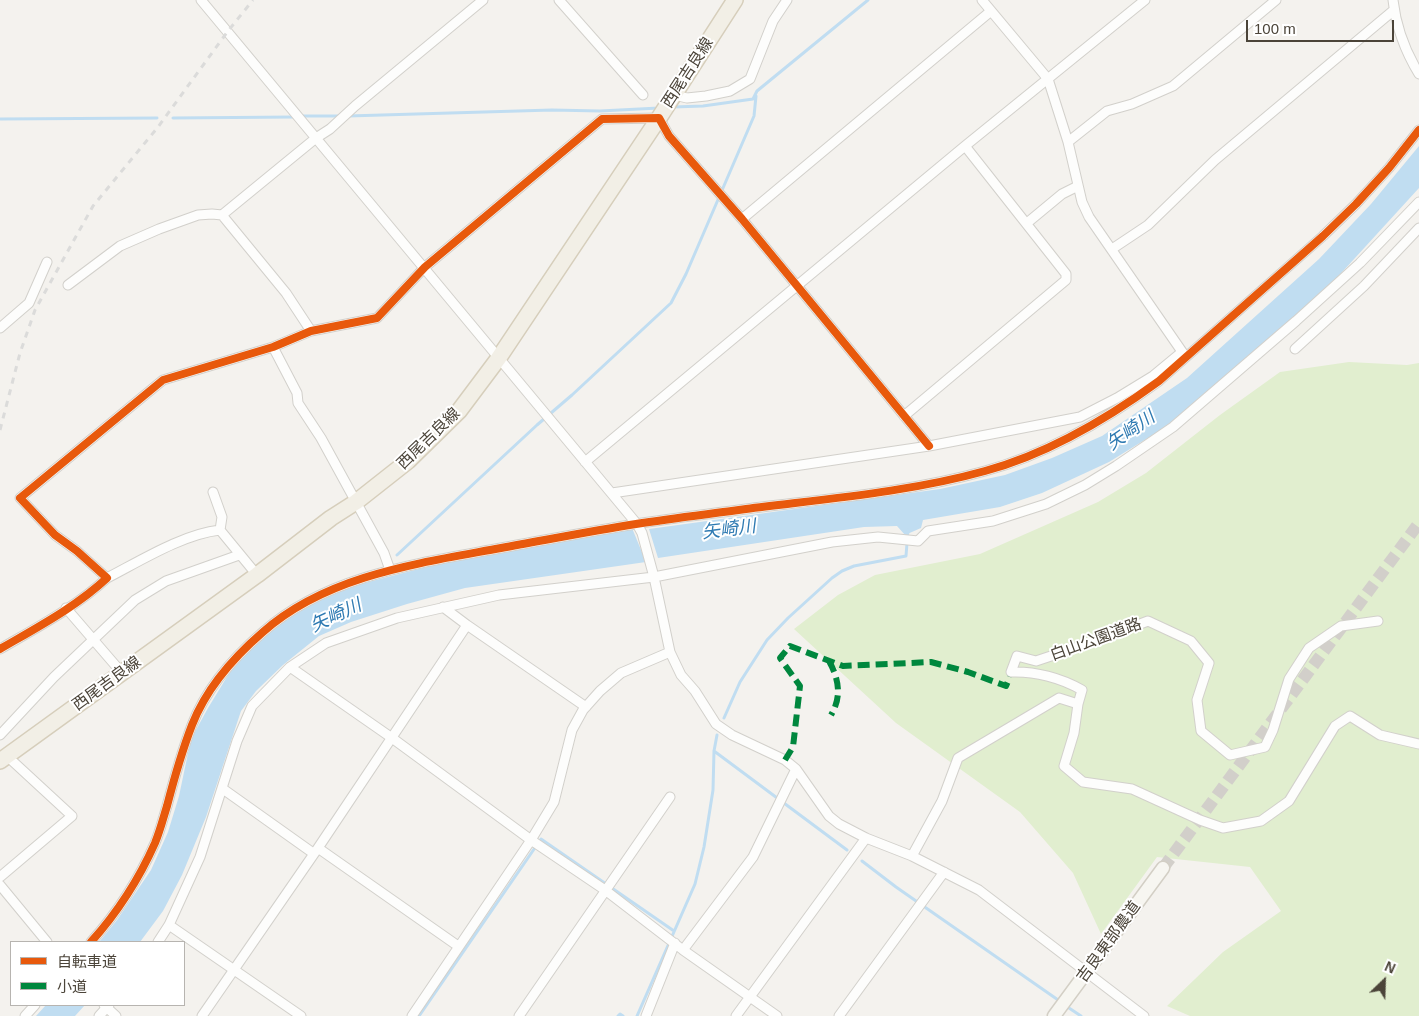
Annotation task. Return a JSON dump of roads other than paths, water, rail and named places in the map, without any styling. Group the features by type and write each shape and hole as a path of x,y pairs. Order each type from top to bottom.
{"main road":[{"name":"西尾吉良線","path":"2,755 122,673 257,575 331,518 356,502 408,462 459,411 498,359 673,97 735,0"}],"street":[{"path":"201,0 637,524 642,533 654,577 670,652 682,675 695,690 716,724 732,735 785,760 796,769 829,816 838,824 866,838 912,856 979,890 1002,906 1086,974 1144,1016"},
{"path":"222,215 316,138 330,129 482,0"},
{"path":"559,0 643,95"},
{"path":"673,97 687,98 730,91 750,79 773,20 787,0"},
{"path":"982,0 1048,80 1068,142 1082,202 1089,217 1184,355"},
{"path":"585,462 965,146 1145,0"},
{"path":"1068,142 1108,111 1132,104 1173,86 1276,0"},
{"path":"1393,0 1404,46 1419,74"},
{"path":"1112,249 1148,225 1215,160 1394,10"},
{"path":"742,219 991,11"},
{"path":"107,578 77,551 55,535 20,498 163,380 273,347 311,331 376,318 425,267 602,119 659,118 669,136 742,219 796,287 929,446"},
{"path":"612,493 929,446 1080,417 1118,398 1184,355 1241,307 1323,236 1356,204 1389,168 1419,130"},
{"path":"904,416 1066,280 1066,274 965,146"},
{"path":"1027,223 1062,194 1078,186"},
{"path":"159,941 169,925 200,857 238,741 252,706 290,667 326,643 396,618 499,595 654,577 832,542 878,537 918,541 928,531 993,521 1046,504 1116,466 1173,427 1360,264 1419,202"},
{"path":"68,286 120,246 198,215 222,215 286,293 311,331"},
{"path":"1295,349 1364,286 1419,228"},
{"path":"0,328 29,303 47,262"},
{"path":"273,347 297,393 298,403 321,438 384,553 390,570"},
{"path":"92,941 123,901 138,878 155,844 193,722 208,695 225,670 244,649 266,629 290,612 335,588 390,570 456,556 637,524 924,485 987,471 1041,451 1070,437 1134,400 1159,381 1184,355"},
{"path":"213,492 222,517 220,530 257,575"},
{"path":"0,649 66,608 96,588 107,578 163,548 210,531 220,530"},
{"path":"0,736 54,676 135,600 166,581 240,555"},
{"path":"443,607 586,707"},
{"path":"66,608 122,673"},
{"name":"白山公園道路","path":"1078,704 1082,690 1069,682 1026,672 1011,672 1017,656 1036,661 1148,621 1191,641 1209,663 1196,700 1201,731 1230,754 1265,747 1273,730 1288,679 1309,648 1342,626 1378,620"},
{"path":"202,1016 467,625"},
{"path":"412,1016 532,840 554,802 572,730 586,707 600,691 621,673 670,652"},
{"path":"290,667 605,890 683,950 777,1016"},
{"path":"912,856 942,801 958,758 1058,698 1078,704 1074,734 1064,766 1083,782 1132,789 1200,820 1223,828 1261,821 1290,800 1335,726 1350,716 1380,736 1419,744"},
{"path":"0,877 72,816 2,755"},
{"path":"683,950 753,857 796,769"},
{"path":"223,789 458,946"},
{"path":"519,1016 670,797"},
{"path":"736,1016 866,838"},
{"name":"吉良東部農道","path":"1054,1016 1163,868"},
{"path":"840,1016 944,872"},
{"path":"0,885 46,941"},
{"path":"169,925 301,1016"},
{"path":"646,1016 674,943"},
{"path":"25,1016 34,1006"},
{"path":"99,1016 107,1006 116,1016"}],"water":[{"name":"矢崎川","path":"1419,146 1419,188 1323,293 1219,384 1164,428 1109,462 1042,493 1000,507 923,520 921,528 905,535 897,526 864,527 658,558 649,529 940,489 1005,475 1052,458 1102,436 1187,378 1319,259 1371,204"},
{"name":"矢崎川","path":"632,528 646,562 465,588 351,622 319,636 283,665 256,691 241,711 206,817 182,875 163,911 141,941 100,941 117,920 151,870 168,832 179,796 191,739 236,662 273,628 314,601 345,588 473,555"},
{"path":"45,1006 84,1006 75,1016 36,1016"}],"waterway":[{"path":"673,107 703,106 753,99 757,91 868,0"},
{"path":"397,555 671,303 686,274 754,116 756,96"},
{"path":"348,116 659,108"},
{"path":"301,116 342,116"},
{"path":"173,118 294,117"},
{"path":"0,119 157,118"},
{"path":"724,718 740,682 767,640 788,618 842,571 854,566 906,556 908,530"},
{"path":"637,1016 695,884 704,847 713,790 714,751 717,735"},
{"path":"714,751 847,850"},
{"path":"419,1016 541,839 674,931"},
{"path":"862,861 896,887 1061,1002"},
{"path":"1066,1006 1081,1016"},
{"path":"618,1016 620,1014 623,1016"}],"tunnel":[{"path":"1163,868 1419,523"}],"railway":[{"path":"0,430 20,353 35,310 93,206 158,127 253,0"}]}
